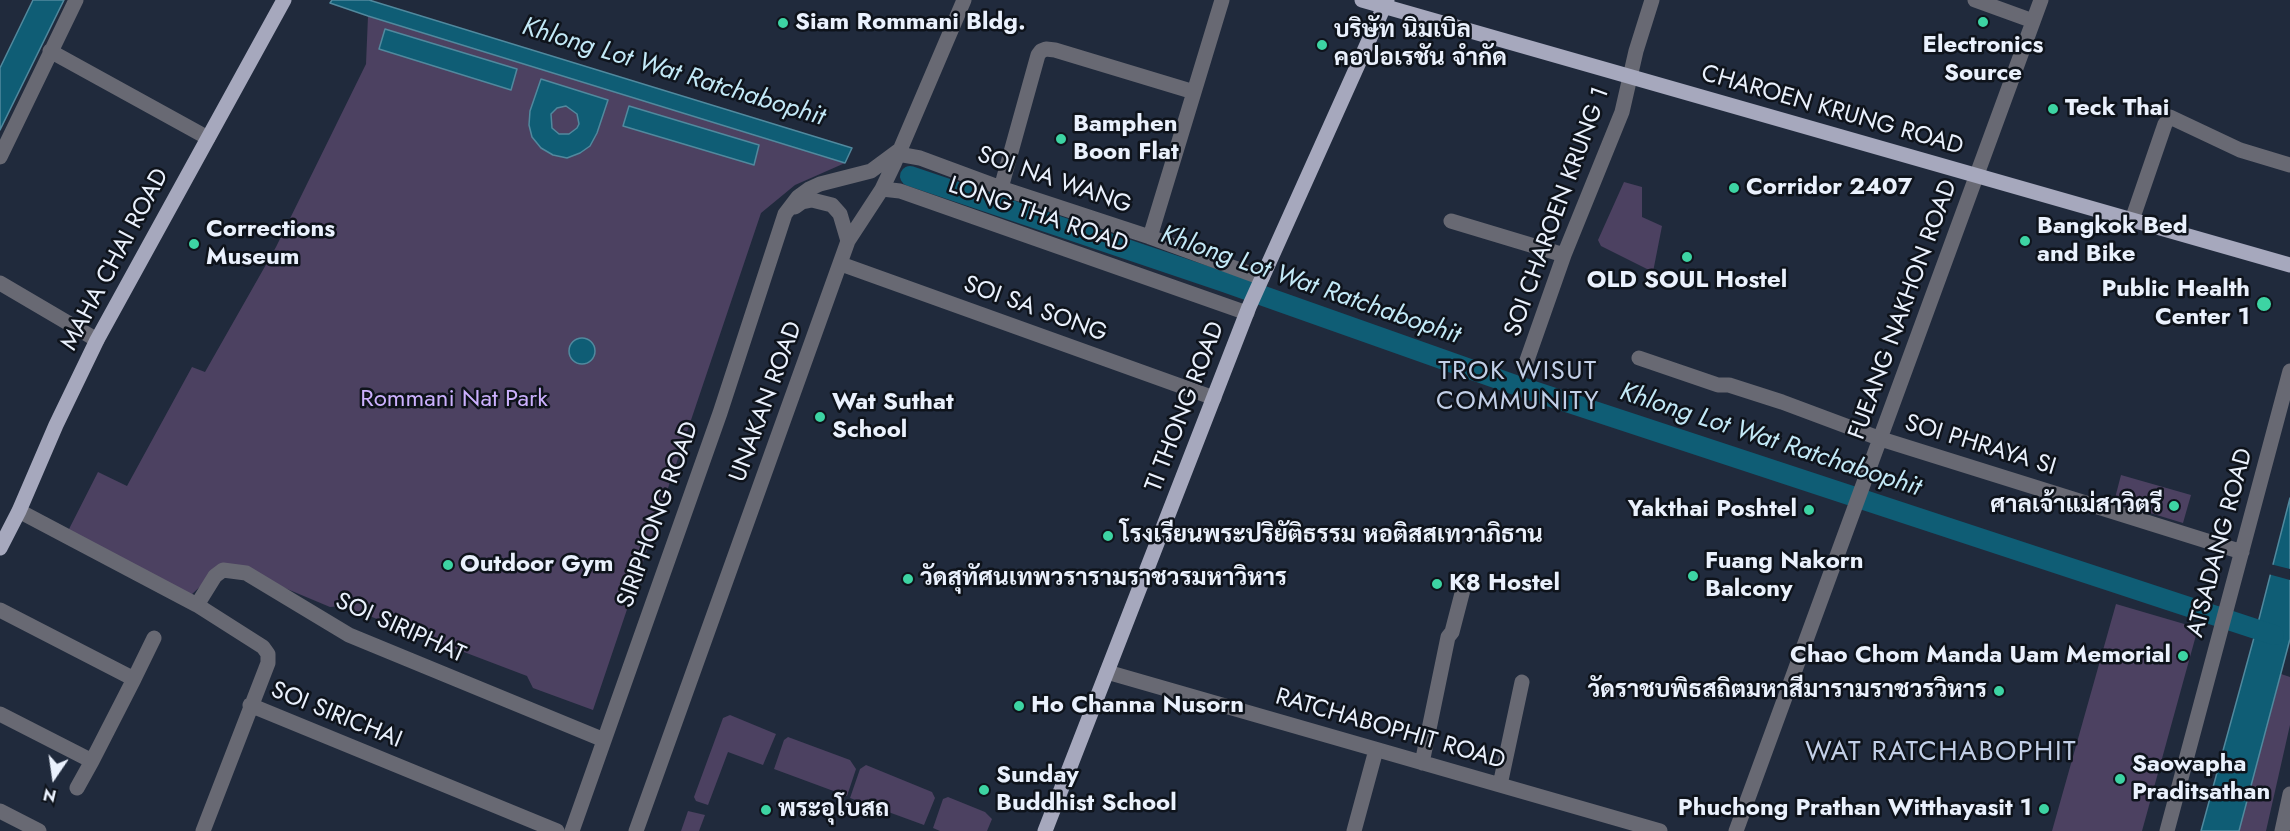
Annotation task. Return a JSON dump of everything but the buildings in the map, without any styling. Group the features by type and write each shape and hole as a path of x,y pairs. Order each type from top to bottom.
{"main road":[{"name":"MAHA CHAI ROAD","path":"0,548 97,339 284,0"},
{"name":"CHAROEN KRUNG ROAD","path":"1362,0 1386,3 1630,77 2290,265"},
{"name":"TI THONG ROAD","path":"1045,831 1248,310 1386,3"}],"street":[{"path":"0,157 76,0"},
{"name":"UNAKAN ROAD","path":"636,831 848,241 882,189 964,0"},
{"path":"1150,237 1222,0"},
{"name":"SOI CHAROEN KRUNG 1","path":"1526,363 1564,255 1622,112 1652,0"},
{"path":"1975,0 2033,21"},
{"name":"FUEANG NAKHON ROAD","path":"1736,831 2041,0"},
{"path":"1001,188 1038,55 1046,48 1194,92"},
{"path":"50,51 208,138"},
{"path":"2132,220 2164,124 2170,117 2240,150 2290,165"},
{"name":"SOI NA WANG","path":"900,151 1001,188 1150,237 1260,282"},
{"name":"SIRIPHONG ROAD","path":"573,831 716,424 785,214 798,197 809,189 871,171 900,151"},
{"name":"LONG THA ROAD","path":"882,189 900,191 1248,310"},
{"path":"785,214 802,202 812,200 832,205 840,214 848,241"},
{"path":"1451,221 1564,255"},
{"name":"SOI SA SONG","path":"840,264 1214,398"},
{"path":"0,283 97,339"},
{"name":"SOI PHRAYA SI","path":"1639,358 1718,385 1729,385 1782,402 1881,440 2242,552"},
{"name":"ATSADANG ROAD","path":"2167,831 2290,371"},
{"name":"SOI SIRICHAI","path":"19,511 197,605 263,647 268,654 268,663 250,705 557,831"},
{"name":"SOI SIRIPHAT","path":"197,605 215,576 224,570 246,573 349,635 604,740"},
{"path":"1422,763 1448,638 1452,632 1465,582"},
{"path":"0,610 134,680"},
{"path":"77,788 154,638"},
{"name":"RATCHABOPHIT ROAD","path":"1107,672 1660,831"},
{"path":"1500,785 1522,682"},
{"path":"203,831 250,705"},
{"path":"0,714 92,761"},
{"path":"1354,831 1376,750"},
{"path":"2282,831 2290,794"},
{"path":"0,811 39,831"}],"green space":[{"name":"Rommani Nat Park","path":"368,16 845,163 795,185 761,213 593,710 533,688 527,676 343,606 330,607 225,563 189,597 67,533 98,472 127,486 192,367 205,372 276,247 366,64"},
{"path":"1624,182 1642,187 1642,217 1662,226 1653,272 1601,246 1598,240"},
{"path":"2121,475 2191,495 2183,523 2114,502"},
{"path":"2116,604 2198,628 2142,831 2052,831"},
{"path":"2281,674 2290,677 2290,725 2266,831 2239,831"},
{"path":"730,715 776,734 763,765 728,752 708,805 696,801 694,797 723,718"},
{"path":"788,737 850,760 856,769 847,796 774,769 784,740"},
{"path":"866,765 932,792 935,798 924,825 850,798 860,769"},
{"path":"948,797 985,812 992,819 987,831 940,831 933,828 943,799"},
{"path":"688,811 705,815 699,831 681,831"}],"water":[{"path":"33,0 64,0 0,130 0,68"},
{"path":"332,0 369,0 852,148 845,163 368,16 330,3"},
{"path":"385,29 517,69 511,90 379,49"},
{"path":"541,79 608,100 590,146 567,158 553,155 541,148 532,137 529,125 530,111","holes":["566,106 577,114 579,124 569,134 559,134 552,128 551,114 557,108"]},
{"path":"629,106 759,145 754,165 623,126"},
{"path":"582,338 591,342 595,351 591,360 582,364 573,360 569,351 573,342"},
{"path":"2290,498 2290,639 2239,831 2201,831 2258,623"}],"pier":[{"path":"2270,564 2290,569 2290,580 2268,574"}],"waterway":[{"name":"Khlong Lot Wat Ratchabophit","path":"910,176 1224,282 1515,385 2274,635"}],"place":[{"name":"Electronics Source","path":"1983,22"},
{"name":"Siam Rommani Bldg.","path":"783,23"},
{"name":"บริษัท นิมเบิล คอปอเรชัน จำกัด","path":"1322,45"},
{"name":"Teck Thai","path":"2053,109"},
{"name":"Bamphen Boon Flat","path":"1061,139"},
{"name":"Corridor 2407","path":"1734,188"},
{"name":"Bangkok Bed and Bike","path":"2025,241"},
{"name":"Corrections Museum","path":"194,244"},
{"name":"OLD SOUL Hostel","path":"1687,257"},
{"name":"Public Health Center 1","path":"2264,304"},
{"name":"Wat Suthat School","path":"820,417"},
{"name":"ศาลเจ้าแม่สาวิตรี","path":"2174,506"},
{"name":"Yakthai Poshtel","path":"1809,510"},
{"name":"โรงเรียนพระปริยัติธรรม หอติสสเทวาภิธาน","path":"1108,536"},
{"name":"Outdoor Gym","path":"448,565"},
{"name":"Fuang Nakorn Balcony","path":"1693,576"},
{"name":"วัดสุทัศนเทพวรารามราชวรมหาวิหาร","path":"908,579"},
{"name":"K8 Hostel","path":"1437,584"},
{"name":"Chao Chom Manda Uam Memorial","path":"2183,656"},
{"name":"วัดราชบพิธสถิตมหาสีมารามราชวรวิหาร","path":"1999,691"},
{"name":"Ho Channa Nusorn","path":"1019,706"},
{"name":"Saowapha Praditsathan","path":"2120,779"},
{"name":"Sunday Buddhist School","path":"984,790"},
{"name":"Phuchong Prathan Witthayasit 1","path":"2044,809"},
{"name":"พระอุโบสถ","path":"766,810"}],"district":[{"name":"TROK WISUT COMMUNITY","path":"1518,388"},
{"name":"WAT RATCHABOPHIT","path":"1941,753"}]}
